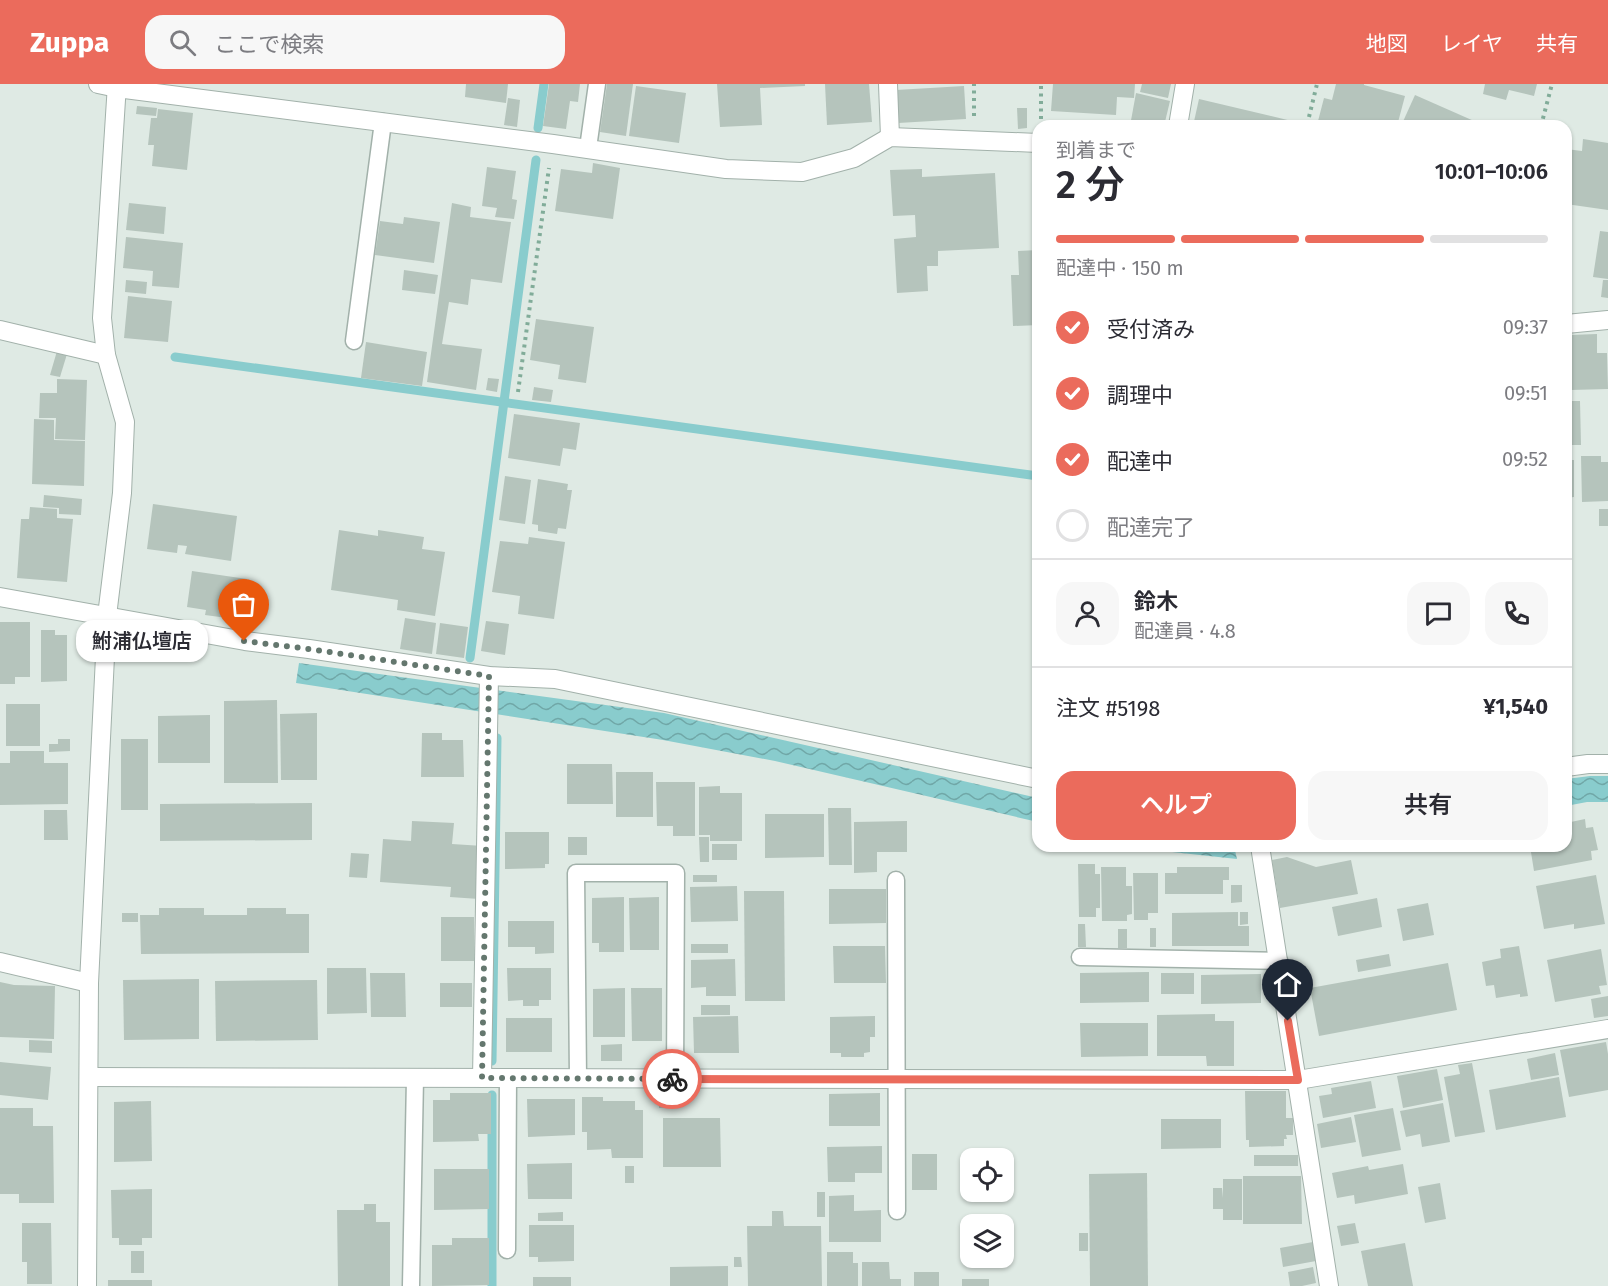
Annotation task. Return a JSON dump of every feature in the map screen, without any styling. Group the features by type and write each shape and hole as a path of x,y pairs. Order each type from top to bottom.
{"street":[{"path":"98,84 588,148 726,169 802,172 854,158 890,137 1032,143"},
{"path":"888,84 890,137"},
{"path":"1179,120 1185,84"},
{"path":"87,1286 89,983 107,616 123,493 125,422 106,355 102,318 117,86"},
{"path":"1572,323 1608,320"},
{"path":"0,330 106,355"},
{"path":"0,597 244,641 309,649 488,681 555,680 1032,779"},
{"path":"482,1078 488,681"},
{"path":"1572,766 1608,764"},
{"path":"1261,852 1329,1286"},
{"path":"0,962 89,983"},
{"path":"89,1077 1298,1080 1608,1029"}],"lane":[{"path":"588,148 597,84"},
{"path":"354,341 383,122"},
{"path":"578,1078 576,873 676,873 675,1079"},
{"path":"896,880 897,1211"},
{"path":"1080,957 1279,961"},
{"path":"411,1286 415,1078"},
{"path":"507,1250 508,1078"}],"path":[{"path":"974,141 975,84"},
{"path":"1041,84 1041,120"},
{"path":"1309,117 1317,84"},
{"path":"1543,120 1552,84"},
{"path":"518,392 553,144"}],"water":[{"path":"299,663 664,713 1032,797 1032,821 775,761 663,740 296,683"},
{"path":"1608,776 1608,802 1572,805 1572,778"},
{"path":"1172,852 1235,852 1237,859"}],"building":[{"path":"466,84 508,84 506,103 465,97"},
{"path":"549,84 580,84 578,102 570,101 566,129 543,126"},
{"path":"607,84 633,84 626,136 600,132"},
{"path":"717,84 805,84 805,86 760,88 762,125 720,127"},
{"path":"825,84 869,84 872,122 827,125"},
{"path":"1053,84 1135,84 1134,98 1117,97 1116,115 1051,111"},
{"path":"1142,84 1171,84 1168,98 1140,92"},
{"path":"1336,84 1364,84 1405,96 1399,120 1318,120 1324,98 1332,100"},
{"path":"1485,84 1537,84 1534,96 1509,90 1506,100 1483,94"},
{"path":"636,86 686,93 679,143 629,136"},
{"path":"964,86 966,119 898,123 896,90"},
{"path":"1136,93 1170,101 1165,120 1131,120"},
{"path":"1415,95 1472,120 1404,120"},
{"path":"508,98 520,100 517,127 504,125"},
{"path":"1199,99 1287,120 1194,120"},
{"path":"137,106 157,108 156,116 136,114"},
{"path":"1017,108 1027,108 1027,128 1018,129"},
{"path":"158,109 193,113 187,170 152,166 154,145 148,145 151,118 157,118"},
{"path":"1583,139 1608,143 1608,210 1572,205 1572,150 1582,151"},
{"path":"593,163 620,168 613,219 555,211 561,169 592,173"},
{"path":"487,167 516,171 512,199 517,200 514,219 495,217 497,208 482,206"},
{"path":"922,169 922,177 995,173 999,248 938,251 938,266 927,266 928,291 897,293 894,239 916,237 915,215 893,216 890,170"},
{"path":"129,203 166,207 164,234 126,230"},
{"path":"452,203 471,207 470,217 511,222 502,283 471,279 468,305 449,302 442,344 482,349 476,390 427,382"},
{"path":"404,217 440,222 434,263 375,255 380,221 403,224"},
{"path":"1600,231 1608,232 1608,279 1593,277"},
{"path":"126,237 183,243 179,288 152,286 153,271 123,268"},
{"path":"1032,250 1032,325 1013,326 1011,275 1019,275 1018,251"},
{"path":"404,270 438,275 435,294 402,290"},
{"path":"126,280 147,282 146,294 125,292"},
{"path":"1603,280 1608,280 1608,298 1601,297"},
{"path":"128,296 172,301 168,342 124,338"},
{"path":"536,319 594,327 586,383 558,379 560,365 530,360"},
{"path":"1597,334 1597,353 1607,353 1608,389 1572,390 1572,335"},
{"path":"366,342 427,352 422,386 361,378"},
{"path":"57,351 67,354 60,377 50,375"},
{"path":"488,378 499,379 497,392 486,390"},
{"path":"57,379 87,380 85,440 55,439 56,418 39,418 40,393 57,393"},
{"path":"534,387 553,390 551,402 532,400"},
{"path":"1572,401 1580,401 1581,445 1572,445"},
{"path":"514,414 580,423 576,450 563,448 560,466 508,458"},
{"path":"34,419 54,420 54,440 85,441 84,486 32,484"},
{"path":"1581,456 1601,456 1601,462 1608,462 1608,501 1582,502"},
{"path":"1572,460 1574,460 1574,497 1572,497"},
{"path":"505,476 531,480 525,524 499,520"},
{"path":"538,479 568,484 567,490 572,490 566,529 558,528 557,534 538,531 538,525 532,524"},
{"path":"44,495 82,499 81,515 59,514 59,508 43,507"},
{"path":"153,504 237,516 231,561 185,554 187,546 178,545 177,553 147,549"},
{"path":"30,507 57,509 57,518 73,519 67,582 17,578 21,519 29,519"},
{"path":"1599,509 1608,509 1608,526 1599,526"},
{"path":"339,530 378,536 378,530 424,537 422,549 445,552 435,616 397,610 398,600 331,590"},
{"path":"529,537 565,542 554,619 518,614 520,596 492,592 500,541 528,544"},
{"path":"192,571 247,579 242,620 205,615 206,610 187,607"},
{"path":"405,618 436,623 432,654 400,649"},
{"path":"486,621 509,624 505,655 481,651"},
{"path":"0,622 30,622 30,677 15,677 15,684 0,684"},
{"path":"440,623 468,627 464,658 436,654"},
{"path":"41,630 55,630 55,635 67,635 67,681 41,682"},
{"path":"277,700 278,783 224,783 224,701"},
{"path":"6,704 40,704 40,746 6,746"},
{"path":"317,713 317,780 281,780 280,714"},
{"path":"210,715 210,763 158,763 158,716"},
{"path":"422,733 442,733 442,740 463,740 464,777 421,777"},
{"path":"58,739 70,739 70,751 49,752 49,744 58,744"},
{"path":"121,739 148,739 148,810 121,810"},
{"path":"10,751 44,751 44,763 68,763 68,804 0,805 0,763 10,763"},
{"path":"567,764 612,764 613,804 567,804"},
{"path":"616,772 653,772 653,817 616,817"},
{"path":"656,782 695,782 695,836 673,836 673,826 657,826"},
{"path":"720,786 720,793 742,793 742,841 710,841 710,835 699,835 699,787"},
{"path":"312,803 312,840 160,841 160,804"},
{"path":"828,808 851,808 852,865 829,865"},
{"path":"44,810 67,810 68,840 44,840"},
{"path":"765,814 824,814 824,857 765,858"},
{"path":"1585,819 1586,828 1593,827 1598,850 1591,851 1592,860 1534,871 1531,852 1572,852 1572,822"},
{"path":"412,821 454,823 452,844 483,846 479,899 450,897 451,887 380,882 383,839 411,841"},
{"path":"907,821 907,852 877,852 877,872 854,873 854,822"},
{"path":"505,832 549,832 549,864 545,864 545,868 505,869"},
{"path":"568,837 587,837 587,855 568,855"},
{"path":"699,837 709,837 709,862 700,862"},
{"path":"712,844 737,844 737,860 712,860"},
{"path":"351,853 369,854 367,878 349,877"},
{"path":"1287,857 1316,867 1351,860 1358,894 1280,908 1272,860"},
{"path":"1078,864 1095,864 1095,874 1100,874 1100,908 1096,908 1096,917 1079,917"},
{"path":"1101,867 1126,867 1126,886 1132,886 1132,914 1127,915 1127,921 1102,921"},
{"path":"1177,867 1229,867 1229,880 1223,880 1223,894 1165,894 1165,873 1177,873"},
{"path":"1133,873 1158,873 1158,913 1148,913 1148,920 1134,920"},
{"path":"693,875 717,875 717,882 693,882"},
{"path":"1596,875 1605,924 1574,929 1574,924 1544,929 1536,886"},
{"path":"1231,885 1242,885 1242,902 1231,903"},
{"path":"737,886 738,921 691,922 690,887"},
{"path":"829,889 886,889 886,923 829,924"},
{"path":"744,891 784,891 785,1001 745,1001"},
{"path":"624,897 624,952 599,952 599,943 592,943 592,898"},
{"path":"659,897 659,950 630,950 629,898"},
{"path":"1377,898 1382,927 1338,936 1332,907"},
{"path":"1428,903 1434,935 1403,941 1397,909"},
{"path":"159,908 204,908 204,915 247,915 247,908 286,908 286,914 309,914 309,953 141,954 140,915 159,915"},
{"path":"1238,912 1238,926 1249,926 1249,946 1172,946 1172,913"},
{"path":"1240,912 1248,912 1248,924 1240,925"},
{"path":"122,913 138,913 138,922 122,922"},
{"path":"441,917 474,917 474,961 441,961"},
{"path":"508,921 554,921 554,953 535,954 535,947 508,947"},
{"path":"1078,924 1085,924 1086,947 1078,947"},
{"path":"1150,928 1156,928 1156,947 1150,947"},
{"path":"1118,929 1127,929 1127,948 1118,948"},
{"path":"691,944 728,944 728,953 691,953"},
{"path":"833,946 885,946 886,983 834,983"},
{"path":"1519,946 1528,996 1520,997 1520,994 1496,998 1494,985 1486,986 1482,962 1501,958 1500,949"},
{"path":"1601,949 1607,985 1599,986 1601,994 1555,1002 1547,960"},
{"path":"1389,954 1391,966 1358,972 1356,960"},
{"path":"735,959 736,996 706,996 706,987 691,988 691,960"},
{"path":"1448,963 1457,1010 1319,1036 1310,988"},
{"path":"327,968 366,968 367,1013 327,1014"},
{"path":"507,968 551,968 551,1000 539,1000 539,1006 523,1006 523,1000 508,1001"},
{"path":"1149,972 1149,1002 1080,1003 1080,973"},
{"path":"370,973 405,973 406,1017 371,1017"},
{"path":"1161,973 1194,973 1194,994 1161,994"},
{"path":"1261,974 1261,1003 1201,1004 1201,975"},
{"path":"199,979 199,1039 124,1040 123,980"},
{"path":"317,980 318,1040 216,1041 215,981"},
{"path":"0,982 14,985 55,986 54,1039 0,1037"},
{"path":"440,983 472,983 472,1007 440,1007"},
{"path":"625,988 625,1037 593,1037 593,989"},
{"path":"631,988 662,988 662,1041 632,1041"},
{"path":"1608,996 1608,1016 1594,1018 1591,999"},
{"path":"701,1005 730,1005 730,1015 701,1015"},
{"path":"1215,1014 1215,1021 1234,1021 1234,1066 1207,1066 1206,1056 1157,1056 1157,1015"},
{"path":"738,1016 739,1053 694,1053 693,1017"},
{"path":"875,1016 875,1037 870,1037 870,1052 864,1053 864,1057 841,1057 841,1053 830,1053 830,1017"},
{"path":"506,1018 552,1018 552,1052 506,1052"},
{"path":"1080,1023 1148,1023 1148,1056 1081,1057"},
{"path":"29,1040 52,1041 52,1053 29,1052"},
{"path":"1606,1042 1608,1090 1569,1097 1560,1050"},
{"path":"622,1044 622,1061 601,1061 601,1045"},
{"path":"1555,1053 1559,1075 1531,1080 1527,1059"},
{"path":"0,1062 51,1067 48,1100 0,1095"},
{"path":"1472,1063 1485,1132 1455,1137 1444,1077 1460,1074 1458,1065"},
{"path":"1437,1069 1443,1100 1403,1108 1397,1076"},
{"path":"1559,1077 1566,1117 1496,1130 1489,1090"},
{"path":"1371,1081 1376,1108 1323,1118 1319,1096 1332,1094 1331,1088"},
{"path":"1245,1091 1286,1091 1286,1118 1293,1118 1293,1135 1286,1135 1284,1146 1249,1147 1249,1140 1246,1140"},
{"path":"450,1093 491,1093 491,1134 478,1134 479,1141 433,1142 433,1100 450,1100"},
{"path":"880,1093 880,1126 829,1126 829,1094"},
{"path":"582,1097 603,1097 603,1101 635,1101 635,1110 643,1110 643,1158 612,1158 611,1149 587,1150 587,1132 582,1132"},
{"path":"659,1097 669,1097 669,1107 659,1108"},
{"path":"527,1099 575,1099 575,1135 528,1137"},
{"path":"151,1101 152,1161 114,1162 114,1102"},
{"path":"1443,1103 1450,1142 1422,1147 1420,1134 1406,1137 1400,1111"},
{"path":"0,1108 33,1108 33,1126 53,1126 54,1203 19,1203 19,1194 0,1194"},
{"path":"1393,1108 1401,1150 1362,1157 1354,1115"},
{"path":"1351,1117 1356,1142 1321,1148 1317,1124"},
{"path":"663,1118 720,1118 721,1167 663,1167"},
{"path":"1161,1119 1221,1119 1221,1148 1161,1149"},
{"path":"882,1146 882,1173 855,1173 855,1182 828,1182 827,1147"},
{"path":"912,1154 937,1154 937,1190 912,1190"},
{"path":"1254,1155 1298,1155 1298,1166 1254,1166"},
{"path":"572,1163 572,1199 528,1199 527,1164"},
{"path":"1403,1164 1408,1194 1355,1204 1354,1195 1337,1198 1332,1173 1368,1166 1369,1170"},
{"path":"625,1166 634,1166 634,1183 625,1183"},
{"path":"434,1169 489,1169 489,1209 434,1210"},
{"path":"1147,1173 1148,1286 1090,1286 1089,1174"},
{"path":"1243,1176 1301,1176 1302,1224 1243,1224"},
{"path":"1223,1179 1242,1179 1242,1220 1223,1220 1223,1209 1213,1209 1213,1188 1222,1188 1223,1198"},
{"path":"1440,1183 1446,1219 1425,1223 1418,1187"},
{"path":"152,1189 152,1238 142,1238 142,1245 119,1245 119,1238 112,1238 111,1190"},
{"path":"817,1192 825,1192 825,1217 817,1217"},
{"path":"854,1195 854,1211 881,1210 881,1242 829,1242 829,1196"},
{"path":"364,1204 376,1204 376,1222 390,1222 390,1286 338,1286 337,1210 364,1210"},
{"path":"772,1211 783,1211 784,1226 821,1226 822,1286 748,1286 747,1226 772,1226"},
{"path":"563,1212 563,1221 538,1221 538,1213"},
{"path":"22,1223 51,1223 52,1284 27,1284 27,1262 22,1262"},
{"path":"1355,1223 1359,1243 1341,1246 1337,1226"},
{"path":"529,1225 574,1225 574,1261 538,1262 538,1257 529,1257"},
{"path":"1079,1233 1088,1233 1088,1251 1079,1251"},
{"path":"452,1238 489,1238 489,1285 432,1286 432,1245 452,1245"},
{"path":"1313,1242 1316,1261 1283,1267 1280,1248"},
{"path":"1405,1243 1413,1286 1368,1286 1361,1251"},
{"path":"131,1251 144,1251 144,1273 131,1273"},
{"path":"827,1252 853,1252 853,1263 858,1263 858,1286 827,1286"},
{"path":"734,1257 741,1257 742,1267 734,1267"},
{"path":"862,1262 889,1262 890,1279 901,1279 901,1286 862,1286"},
{"path":"728,1266 728,1286 670,1286 670,1267"},
{"path":"1313,1267 1316,1283 1290,1286 1288,1272"},
{"path":"914,1272 939,1272 939,1286 914,1286"},
{"path":"533,1277 571,1277 571,1286 533,1286"},
{"path":"962,1279 989,1279 989,1286 962,1286"},
{"path":"108,1280 152,1280 152,1286 108,1286"}],"waterway":[{"path":"538,128 544,84"},
{"path":"470,658 536,160"},
{"path":"175,357 1032,475"},
{"path":"492,1061 497,738"},
{"path":"492,1095 492,1286"}],"way so far":[{"path":"244,641 489,676 482,1078 672,1079"}],"place":[{"name":"鮒浦仏壇店","path":"244,641"}],"route":[{"path":"672,1079 1298,1080 1288,1021"}]}
